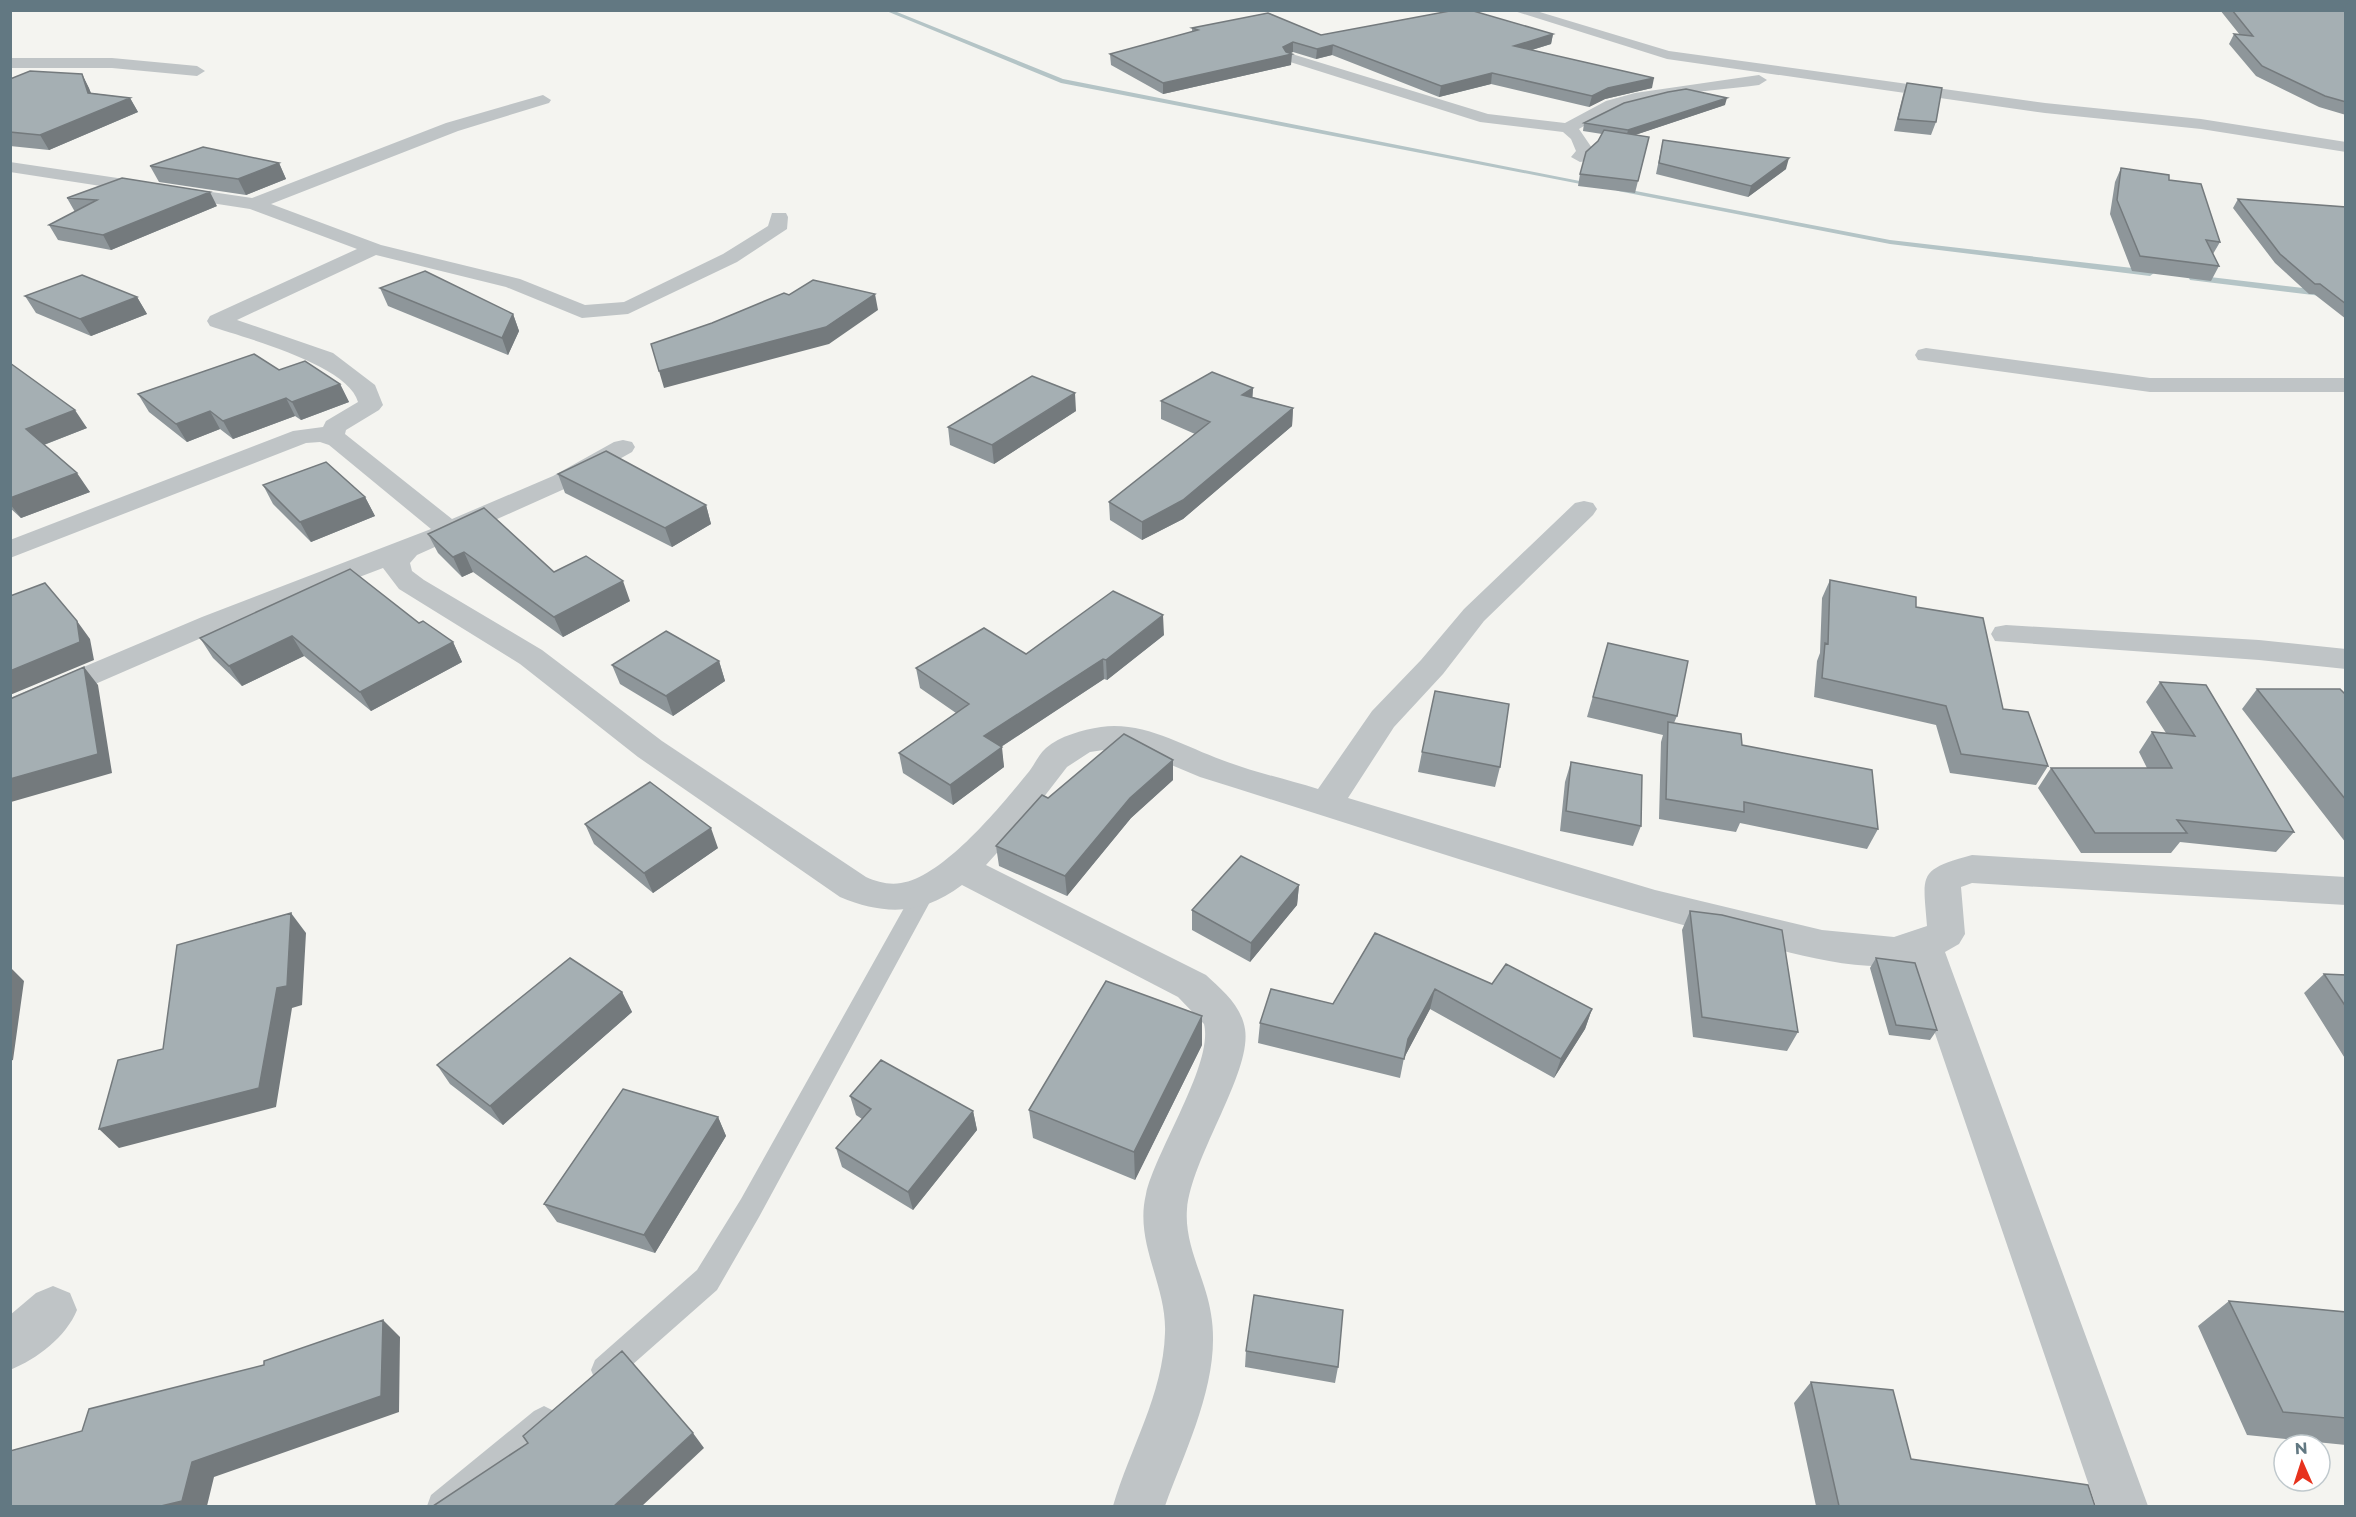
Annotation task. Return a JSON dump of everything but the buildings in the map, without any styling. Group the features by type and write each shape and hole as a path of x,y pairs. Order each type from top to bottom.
{"street":[{"path":"1517,10 1667,55 2045,108 2201,124 2346,147"},
{"path":"1292,58 1486,119 1568,128 1578,137 1585,151 1580,157"},
{"path":"10,63 112,63 197,71"},
{"path":"1568,128 1603,107 1684,87 1744,82 1793,74"},
{"path":"254,204 376,159 452,127 543,100"},
{"path":"10,167 254,204 374,249 513,283 582,312 628,308 730,258 777,230 779,217"},
{"path":"332,437 335,426 370,405 367,390 325,358 218,321 374,249"},
{"path":"1926,355 2150,386 2346,385"},
{"path":"10,550 302,436 323,434 332,437 448,529"},
{"path":"10,711 202,627 407,549 448,529 562,481 623,447"},
{"path":"1326,804 1383,719 1432,667 1474,615 1584,509"},
{"path":"407,549 396,562 397,570 406,581 531,657 650,749 853,887 885,897 903,897 926,889 961,868 1040,780 1057,757 1074,746 1096,739 1119,736 1147,743 1212,769 1655,904 1822,945 1909,948 1946,934 1942,881 1954,874 1972,869 2346,891"},
{"path":"2006,634 2259,650 2346,659"},
{"path":"961,868 1192,986 1217,1011 1225,1028 1222,1056 1174,1177 1166,1206 1164,1228 1172,1262 1184,1289 1189,1332 1181,1388 1139,1506"},
{"path":"1909,948 1940,992 2122,1506"},
{"path":"10,1346 53,1310"}],"lane":[{"path":"589,1384 707,1280 750,1208 926,889"},
{"path":"442,1506 561,1407"}],"waterway":[{"path":"886,10 1061,81 1596,185"},
{"path":"1618,189 1890,242 2150,273"},
{"path":"2193,278 2346,296"}]}
